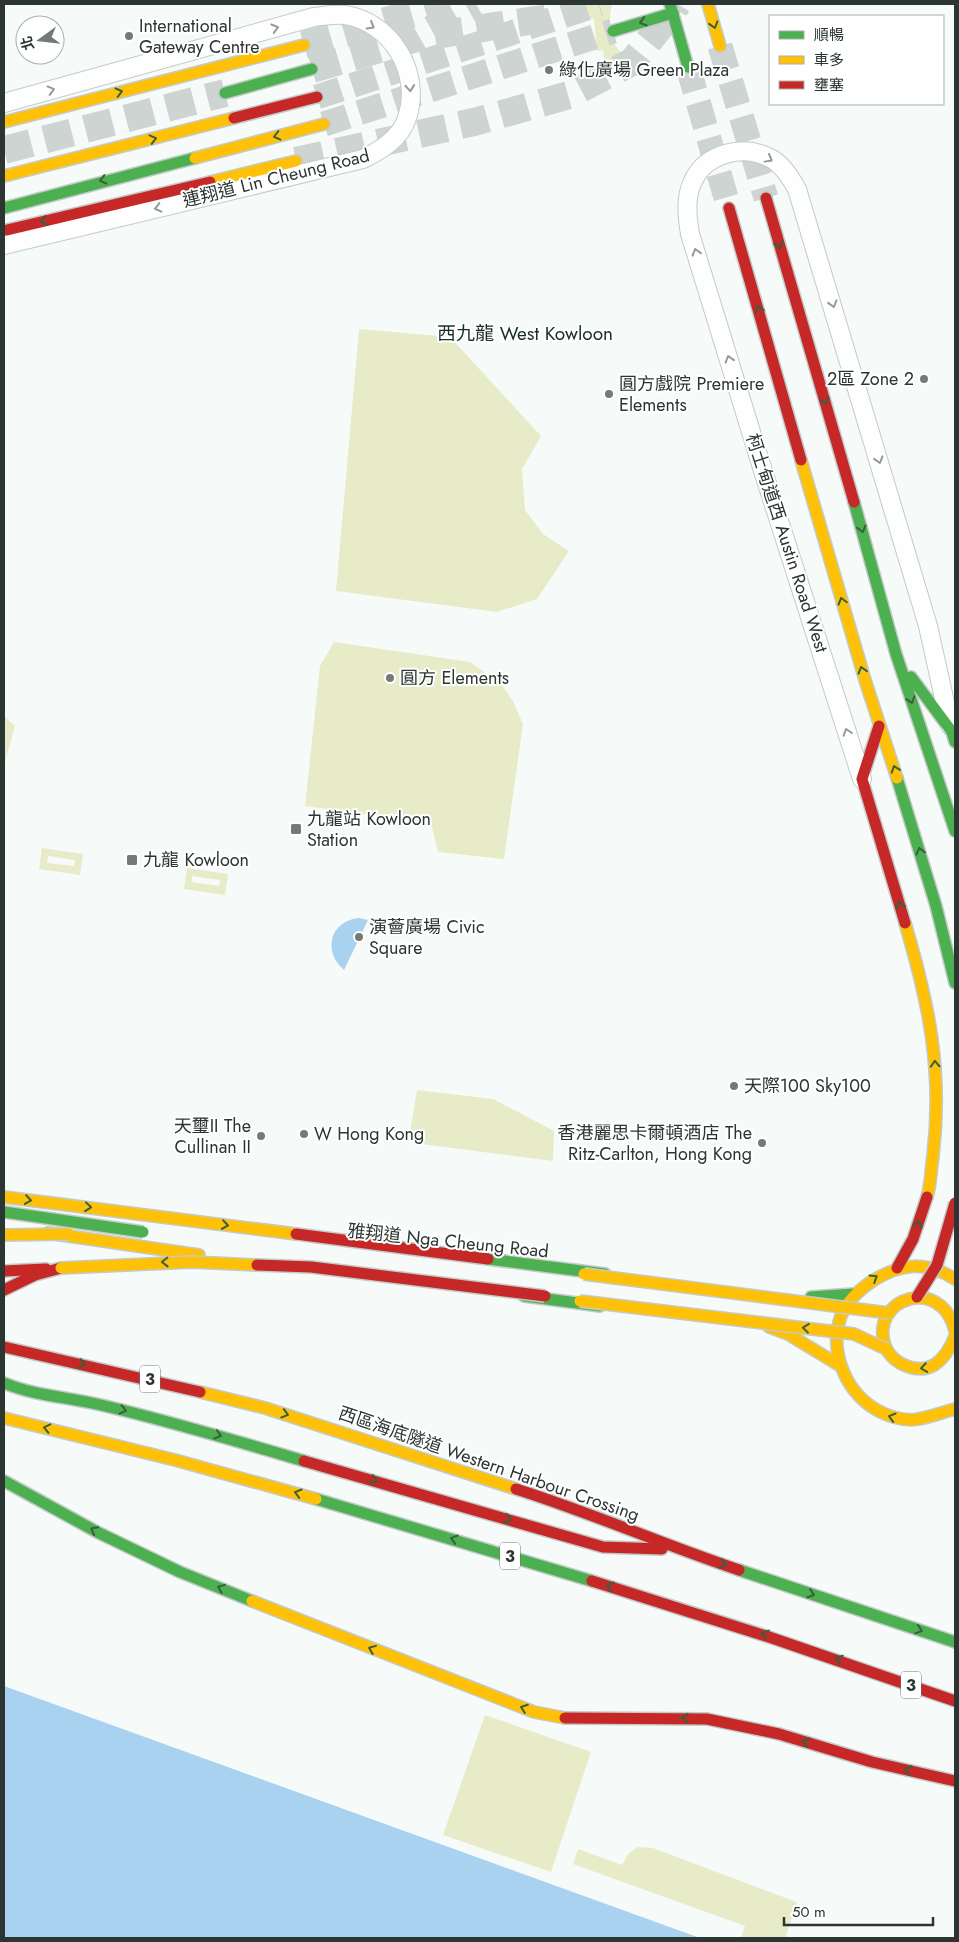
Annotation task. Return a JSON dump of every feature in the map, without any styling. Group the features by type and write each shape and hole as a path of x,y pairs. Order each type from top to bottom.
{"main road":[{"path":"708,4 720,46"},
{"path":"613,31 671,9 688,67"},
{"path":"4,122 304,45"},
{"path":"225,93 312,69"},
{"path":"4,176 318,98"},
{"path":"4,208 324,124"},
{"path":"5,238 296,161"},
{"path":"766,198 849,482 896,654 955,831"},
{"name":"柯士甸道西 Austin Road West","path":"729,208 879,726 909,811 943,928 955,983"},
{"path":"896,654 953,737"},
{"path":"862,778 879,726"},
{"name":"柯士甸道西 Austin Road West","path":"862,778 924,988 934,1044 937,1094 935,1137 928,1194 913,1239 897,1268"},
{"name":"雅翔道 Nga Cheung Road","path":"4,1197 773,1296 810,1297 854,1294"},
{"path":"52,1204 66,1236"},
{"path":"918,1297 928,1285 939,1260 948,1234 955,1204"},
{"path":"123,1211 139,1247"},
{"path":"4,1212 148,1232 4,1235"},
{"path":"4,1227 139,1247 769,1327 788,1334 839,1365"},
{"name":"雅翔道 Nga Cheung Road","path":"262,1242 440,1256 889,1312"},
{"path":"4,1272 192,1262 246,1263 355,1271 580,1301 854,1334 886,1349"},
{"path":"955,1279 925,1267 897,1268 876,1276 854,1294 844,1309 838,1328 836,1351 845,1380 854,1393 870,1408 891,1418 914,1421 937,1418 955,1409"},
{"path":"4,1290 19,1282 61,1268"},
{"path":"955,1325 950,1314 936,1301 918,1297 899,1302 889,1312 883,1330 886,1349 893,1359 902,1366 911,1369 929,1369 939,1364 948,1356 955,1336"},
{"name":"西區海底隧道 Western Harbour Crossing","path":"4,1347 34,1352 212,1393 264,1408 538,1496 612,1522 676,1549 955,1642"},
{"path":"4,1383 23,1391 89,1402 171,1422 603,1548 676,1549"},
{"name":"3","path":"4,1418 271,1485 593,1580 768,1635 955,1701"},
{"path":"4,1481 97,1532 180,1572 534,1712 572,1719 707,1719 779,1734 872,1762 955,1781"}],"street":[{"name":"連翔道 Lin Cheung Road","path":"4,103 314,17 344,15 371,24 395,43 408,68 410,96 407,119 395,137 381,150 363,159 5,238"},
{"name":"柯士甸道西 Austin Road West","path":"862,778 764,474 690,234 687,206 693,180 703,167 714,158 728,153 757,153 770,158 780,166 797,189 928,626 953,737"}],"green space":[{"path":"585,4 612,4 610,26 615,44 627,59 648,69 621,69 620,59 604,60 603,50 597,51 594,19 586,19"},
{"path":"359,329 450,337 541,436 522,469 525,510 543,534 569,551 537,599 497,612 336,591"},
{"path":"334,642 470,662 502,685 513,701 523,724 504,859 438,852 431,823 305,806 320,666"},
{"path":"4,716 15,726 4,765"},
{"path":"42,848 83,854 80,875 39,869","holes":["48,856 75,860 74,866 47,863"]},
{"path":"187,868 228,874 225,895 184,889","holes":["192,876 220,880 219,886 192,882"]},
{"path":"417,1090 493,1099 554,1131 553,1161 414,1143 409,1138"},
{"path":"485,1715 591,1752 551,1872 443,1835"},
{"path":"638,1847 653,1848 797,1902 786,1936 791,1938 741,1938 745,1926 573,1864 578,1849 622,1865 628,1854"}],"water":[{"path":"359,918 368,920 344,970 333,954 332,938 341,925 349,920"},
{"path":"4,1686 700,1938 4,1938"}],"tunnel":[{"path":"304,45 445,4"},
{"path":"312,69 416,38 476,4"},
{"path":"317,97 599,4"},
{"path":"296,161 474,122 569,95 632,62 677,4"},
{"path":"435,35 556,17"},
{"path":"324,124 613,31"},
{"path":"720,46 766,198"},
{"path":"688,67 729,208"},
{"path":"4,150 225,93"}],"traffic: fast":[{"path":"670,4 688,67"},
{"path":"613,31 673,13"},
{"path":"225,93 312,69"},
{"path":"4,208 195,158"},
{"path":"854,502 896,654 955,831"},
{"path":"911,677 952,732 955,742"},
{"path":"897,778 936,906 955,983"},
{"path":"4,1212 143,1232"},
{"path":"488,1259 605,1274"},
{"path":"811,1297 854,1294"},
{"path":"524,1296 600,1306"},
{"path":"4,1383 28,1391 89,1402 152,1418 304,1461"},
{"path":"4,1481 97,1532 180,1572 252,1601"},
{"path":"316,1499 592,1581"},
{"path":"739,1570 955,1642"}],"traffic: slow":[{"path":"708,4 720,46"},
{"path":"4,122 304,45"},
{"path":"4,176 234,118"},
{"path":"195,158 324,124"},
{"path":"210,182 296,161"},
{"path":"801,460 865,680 897,778"},
{"path":"905,923 927,1010 935,1066 936,1125 927,1197"},
{"path":"4,1197 296,1234"},
{"path":"48,1233 199,1255"},
{"path":"4,1235 69,1234"},
{"path":"61,1268 192,1262 257,1265"},
{"path":"955,1279 934,1269 914,1266 904,1267 884,1274 864,1287 847,1305 841,1316 837,1341 838,1354 847,1379 862,1399 877,1410 894,1417 912,1420 955,1409"},
{"path":"584,1274 889,1313"},
{"path":"955,1331 948,1314 936,1303 923,1298 909,1299 897,1305 887,1315 883,1329 885,1346 891,1356 900,1363 919,1369 927,1368 941,1360 955,1336"},
{"path":"580,1301 854,1334 886,1349"},
{"path":"769,1327 788,1334 839,1365"},
{"path":"200,1392 265,1408 516,1489"},
{"path":"4,1418 175,1460 316,1499"},
{"path":"252,1601 534,1712 565,1718"}],"traffic: jam":[{"path":"234,118 317,97"},
{"path":"7,230 210,182"},
{"path":"766,198 854,502"},
{"path":"729,208 801,460"},
{"path":"879,726 862,779 905,923"},
{"path":"897,1268 913,1239 927,1197"},
{"path":"917,1297 937,1265 955,1203"},
{"path":"296,1234 488,1259"},
{"path":"257,1265 311,1267 545,1296"},
{"path":"4,1290 35,1275 61,1268"},
{"path":"4,1271 46,1269"},
{"path":"4,1347 200,1392"},
{"path":"304,1461 603,1547 662,1549"},
{"path":"516,1489 739,1570"},
{"path":"592,1581 769,1637 955,1701"},
{"path":"565,1718 707,1719 779,1734 872,1762 955,1781"}],"place":[{"name":"International Gateway Centre","path":"129,36"},
{"name":"綠化廣場 Green Plaza","path":"549,70"},
{"name":"2區 Zone 2","path":"924,379"},
{"name":"圓方戲院 Premiere Elements","path":"609,394"},
{"name":"圓方 Elements","path":"390,678"},
{"name":"九龍站 Kowloon Station","path":"296,829"},
{"name":"九龍 Kowloon","path":"132,860"},
{"name":"演薈廣場 Civic Square","path":"359,937"},
{"name":"天際100 Sky100","path":"734,1086"},
{"name":"W Hong Kong","path":"304,1134"},
{"name":"天璽II The Cullinan II","path":"261,1136"},
{"name":"香港麗思卡爾頓酒店 The Ritz-Carlton, Hong Kong","path":"762,1143"}],"district":[{"name":"西九龍 West Kowloon","path":"525,333"}]}
